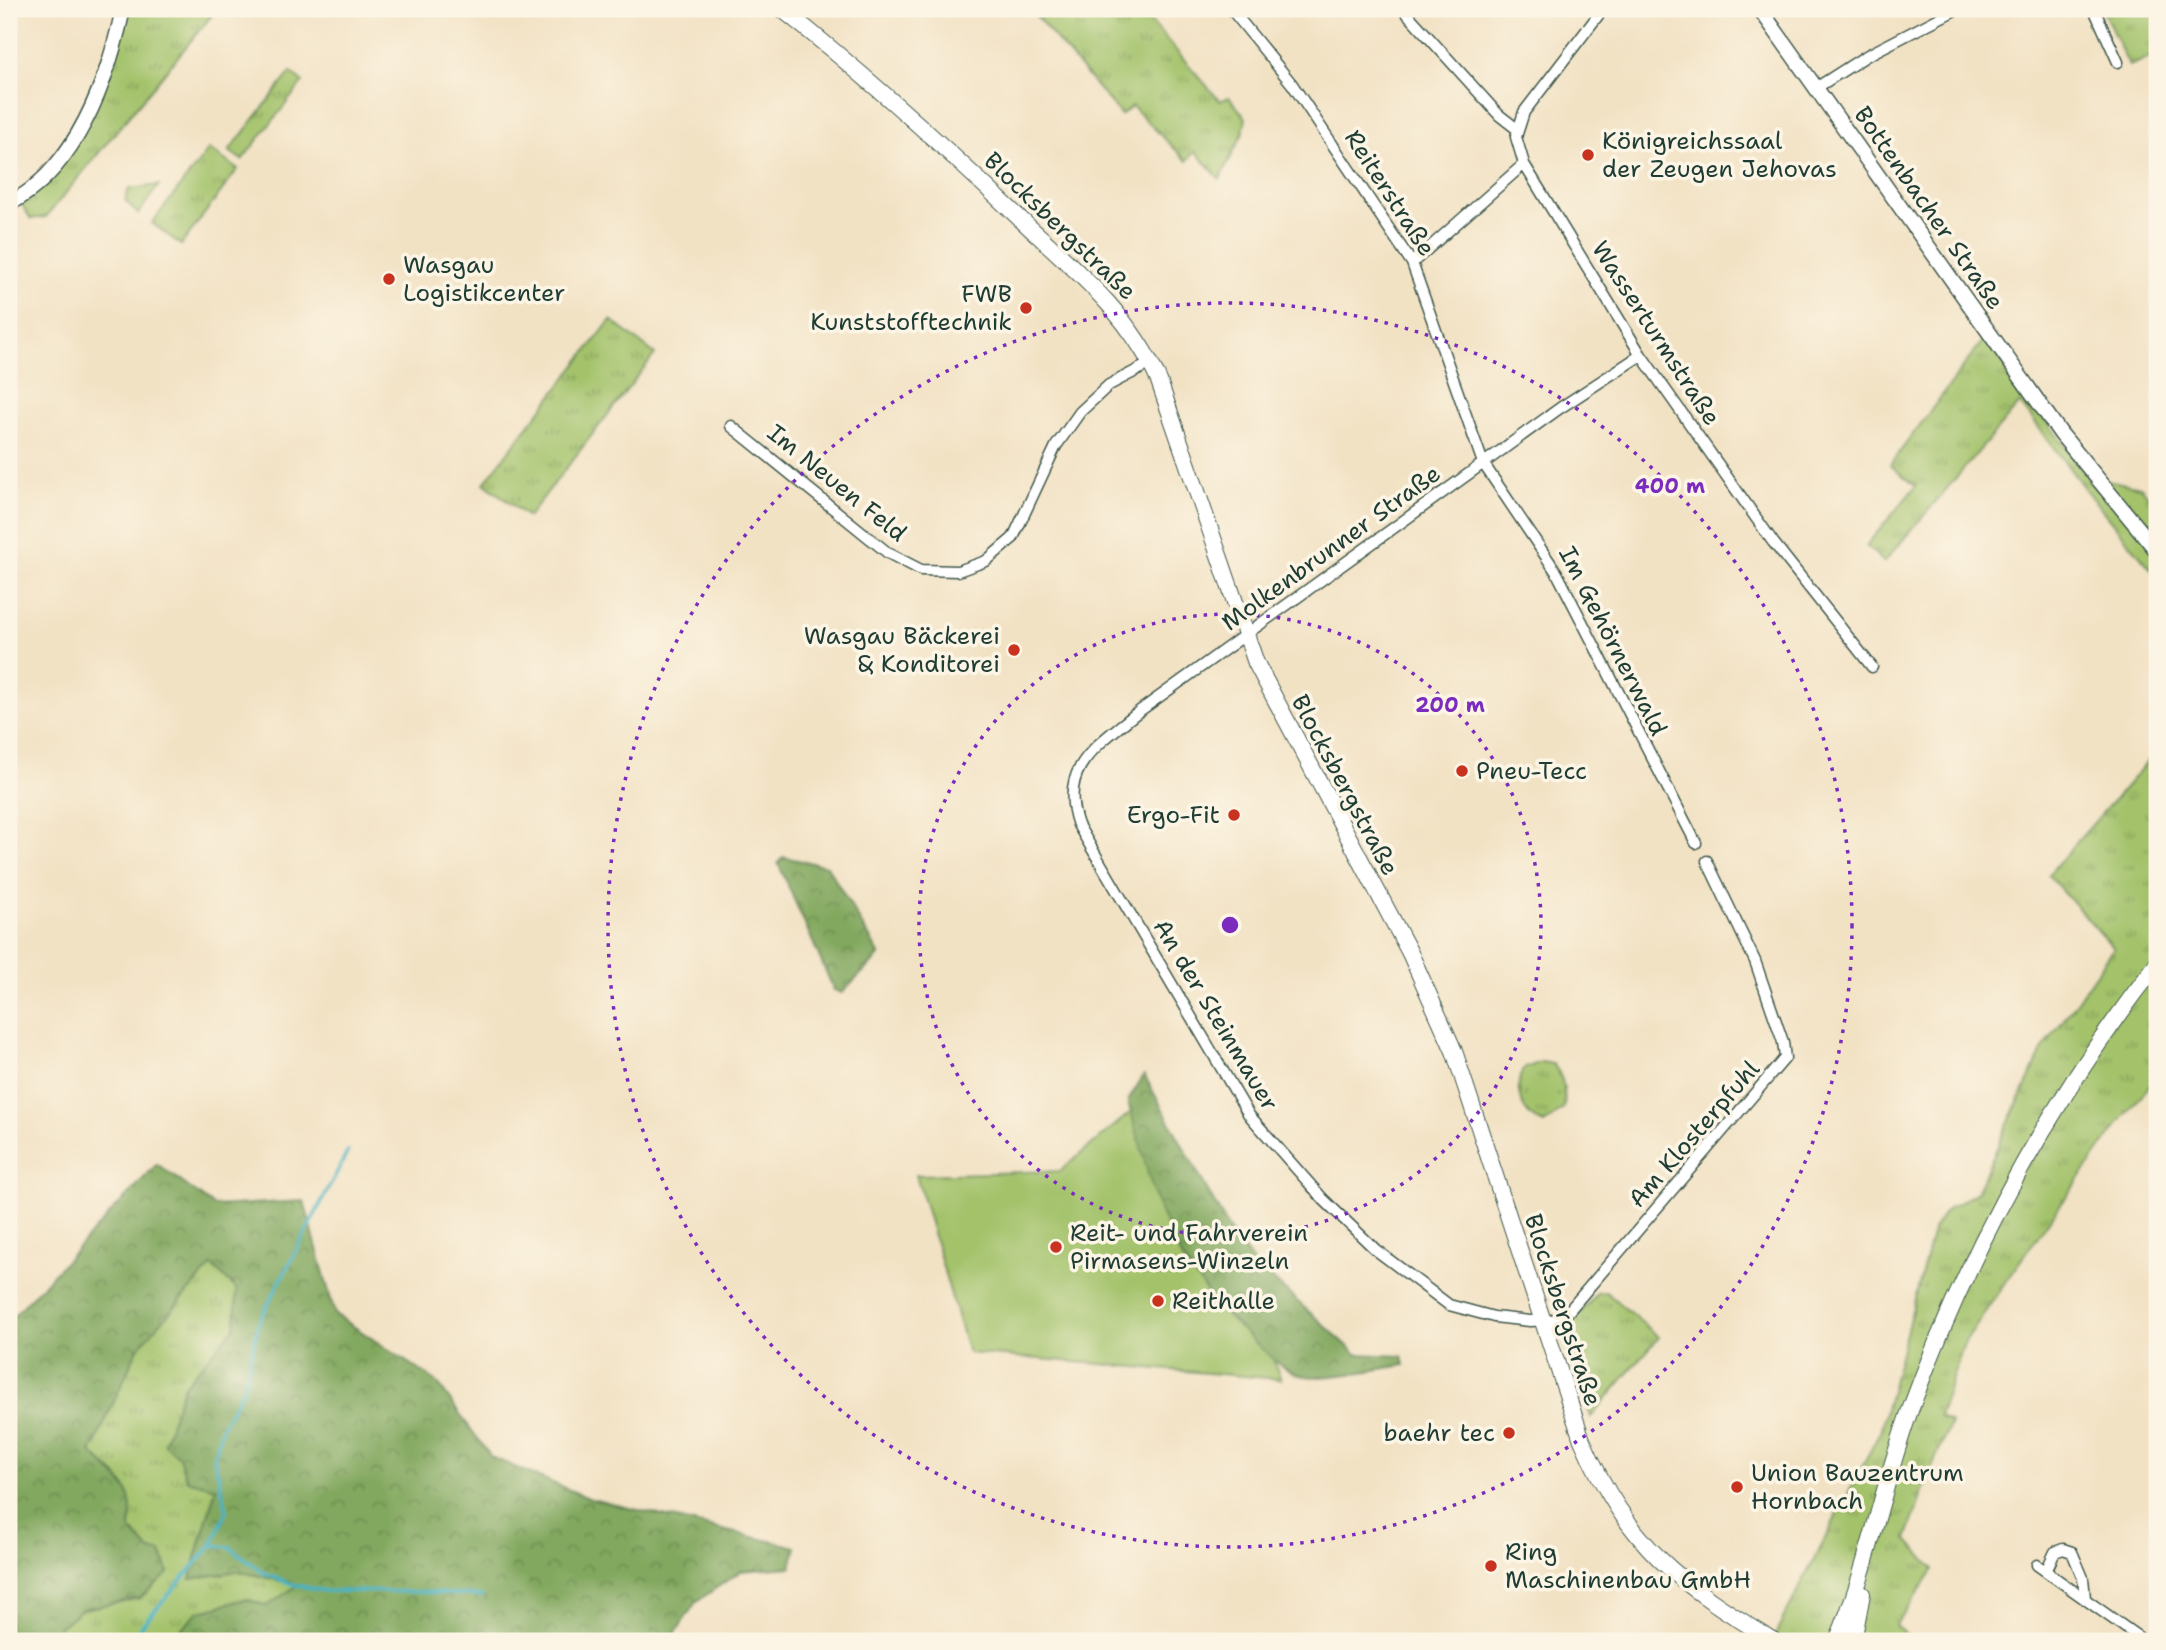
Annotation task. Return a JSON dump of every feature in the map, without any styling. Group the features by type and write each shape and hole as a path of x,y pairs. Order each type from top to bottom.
{"main road":[{"name":"Blocksbergstraße","path":"782,9 902,107 1109,302 1128,325 1151,363 1266,686 1410,953 1439,1013 1464,1080 1582,1440 1617,1510 1649,1549 1678,1577 1714,1605 1774,1641"},
{"path":"1837,1641 1924,1373 1990,1226 2078,1075 2157,964"},
{"path":"1853,1641 1879,1512"}],"street":[{"path":"9,204 51,170 81,128 104,79 124,9"},
{"name":"Reiterstraße","path":"1231,9 1292,84 1412,263 1483,463"},
{"path":"1402,9 1499,115 1517,128 1524,112 1603,9"},
{"name":"Bottenbacher Straße","path":"1760,9 2061,434 2157,551"},
{"path":"1816,89 1866,56 1957,9"},
{"path":"2094,9 2118,62"},
{"name":"Wasserturmstraße","path":"1517,128 1518,148 1524,164 1642,355 1773,542 1872,667"},
{"path":"1412,263 1524,164"},
{"name":"Molkenbrunner Straße","path":"1071,796 1072,785 1084,758 1134,715 1560,408 1642,355"},
{"name":"Im Neuen Feld","path":"731,426 888,553 921,570 958,571 986,561 1013,538 1056,446 1080,412 1109,385 1151,363"},
{"name":"Im Gehörnerwald","path":"1483,463 1557,573 1696,844"},
{"name":"An der Steinmauer","path":"1071,796 1079,825 1193,1023 1249,1115 1301,1177 1375,1249 1449,1305 1494,1317 1542,1321"},
{"name":"Am Klosterpfuhl","path":"1542,1321 1559,1318 1573,1308 1785,1058 1783,1042 1755,961 1707,862"},
{"path":"2085,1598 2083,1578 2072,1552 2063,1549 2055,1552 2041,1568 2144,1641"}],"green space":[{"path":"123,9 217,9 46,217 31,219 18,199 81,128"},
{"path":"1030,9 1140,9 1220,101 1229,97 1246,118 1243,133 1220,179 1195,151 1187,161 1132,106 1121,115"},
{"path":"2157,9 2157,55 2129,66 2103,11"},
{"path":"291,72 303,82 242,160 229,151"},
{"path":"209,149 238,169 181,245 152,223"},
{"path":"159,185 138,214 125,200 129,189"},
{"path":"611,320 655,354 528,517 484,483"},
{"path":"1985,338 2098,491 2111,481 2141,487 2157,507 2157,576 2091,497 2020,403 1884,562 1866,546 1916,486 1890,465"},
{"path":"2157,751 2157,1077 2125,1115 2005,1282 1964,1344 1939,1417 1951,1423 1906,1539 1934,1569 1895,1626 1915,1641 1772,1641 1880,1432 1934,1227 1949,1208 1976,1193 2043,1049 2114,948 2048,875"},
{"path":"783,857 827,866 880,955 842,993 834,990 778,863"},
{"path":"1541,1062 1553,1064 1557,1069 1565,1096 1564,1108 1544,1124 1530,1115 1519,1093 1523,1069"},
{"path":"1144,1075 1231,1233 1255,1264 1357,1354 1403,1356 1405,1365 1326,1376 1298,1374 1270,1357 1225,1313 1184,1259 1157,1203 1128,1101"},
{"name":"Reit- und Fahrverein Pirmasens-Winzeln","path":"1131,1112 1156,1202 1182,1259 1220,1310 1273,1359 1281,1379 968,1353 916,1175 1060,1171"},
{"path":"157,1164 214,1206 304,1201 335,1314 436,1381 491,1457 591,1499 796,1547 791,1567 741,1571 696,1602 670,1641 169,1641 198,1612 246,1599 267,1606 298,1585 238,1571 190,1579 216,1488 187,1480 179,1457 164,1443 183,1387 235,1327 237,1290 212,1265 138,1348 91,1452 123,1484 130,1501 130,1528 150,1551 161,1552 169,1573 140,1598 82,1609 42,1641 9,1641 9,1321"},
{"path":"212,1265 237,1290 235,1327 183,1387 179,1457 187,1480 216,1487 190,1579 238,1571 298,1585 267,1606 246,1599 198,1612 169,1641 42,1641 82,1609 140,1598 150,1551 130,1528 130,1502 124,1484 91,1452 138,1347"},
{"path":"1606,1292 1659,1337 1591,1417 1562,1335 1597,1293"}],"waterway":[{"path":"128,1641 212,1545 227,1511 214,1458 222,1427 244,1387 259,1322 348,1151"},
{"path":"213,1545 230,1547 265,1574 295,1585 325,1591 423,1592 482,1596"}],"place":[{"name":"Königreichssaal der Zeugen Jehovas","path":"1588,155"},
{"name":"Wasgau Logistikcenter","path":"389,279"},
{"name":"FWB Kunststofftechnik","path":"1026,308"},
{"name":"Wasgau Bäckerei & Konditorei","path":"1014,650"},
{"name":"Pneu-Tecc","path":"1462,771"},
{"name":"Ergo-Fit","path":"1234,815"},
{"name":"Reit- und Fahrverein Pirmasens-Winzeln","path":"1056,1247"},
{"name":"Reithalle","path":"1158,1301"},
{"name":"baehr tec","path":"1509,1433"},
{"name":"Union Bauzentrum Hornbach","path":"1737,1487"},
{"name":"Ring Maschinenbau GmbH","path":"1491,1566"}]}
